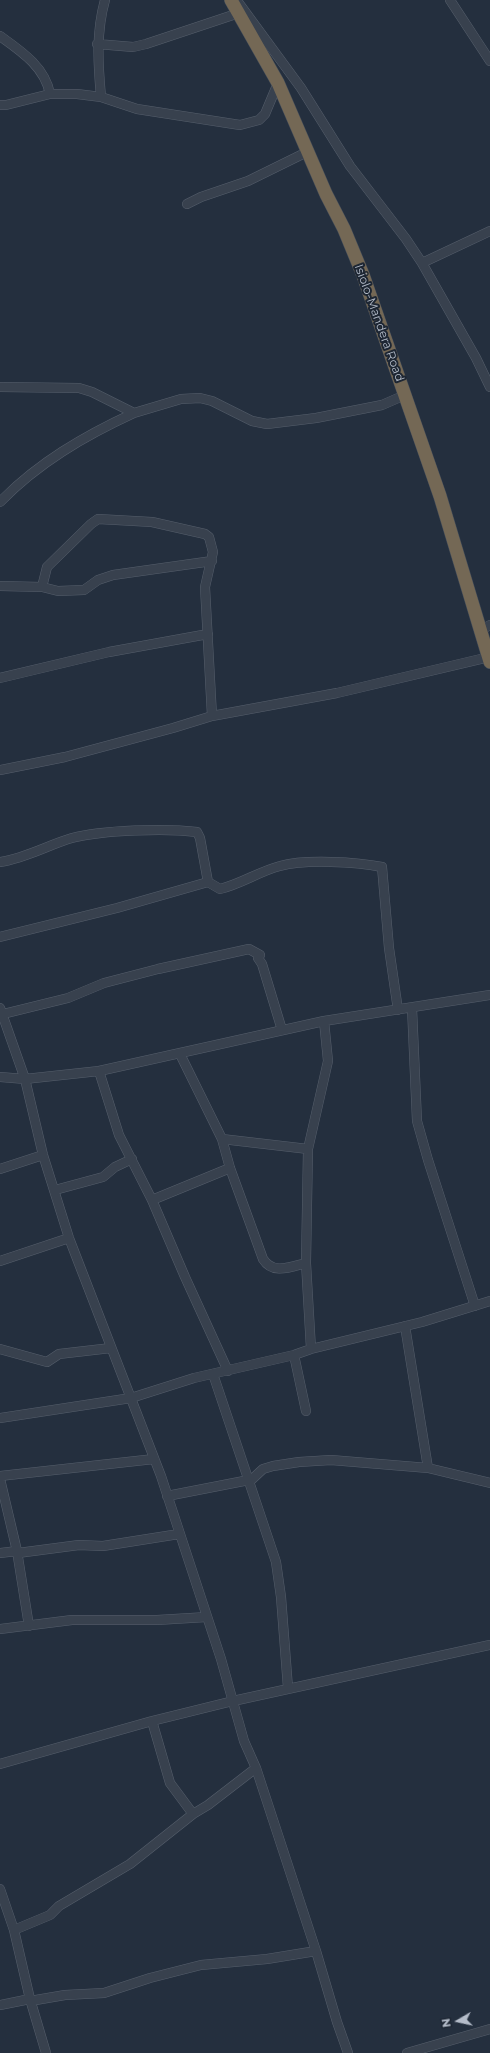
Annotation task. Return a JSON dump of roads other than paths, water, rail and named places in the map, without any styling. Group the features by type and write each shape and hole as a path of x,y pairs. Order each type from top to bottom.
{"highway":[{"name":"Isiolo-Mandera Road","path":"231,0 238,6 278,83 363,275 485,628 489,660"}],"street":[{"path":"101,97 97,44 105,0"},
{"path":"450,0 490,61"},
{"path":"97,44 133,47 146,44 238,6 301,88 350,166 406,239 422,263 461,331 490,387"},
{"path":"0,36 24,52 48,82 50,94"},
{"path":"0,105 6,105 50,94 78,94 101,97 137,109 240,124 260,120 265,114 278,83"},
{"path":"187,204 200,197 248,181 309,151"},
{"path":"422,263 490,231"},
{"path":"0,387 79,388 92,392 134,412"},
{"path":"0,502 38,468 72,444 134,412 181,399 200,398 212,400 252,421 267,424 316,418 382,405 405,395"},
{"path":"42,587 47,568 91,524 98,519 152,522 205,534 209,537 212,545 212,561 204,587 212,716"},
{"path":"0,586 42,587 58,591 84,590 98,580 113,576 212,561"},
{"path":"0,678 109,652 208,634"},
{"path":"0,770 65,757 212,716 337,693 489,660"},
{"path":"0,862 38,852 63,841 87,835 144,831 197,832 200,836 208,882"},
{"path":"0,937 118,908 208,882 220,889 246,881 280,866 311,862 382,867 389,948 398,1010"},
{"path":"282,1030 262,964 258,958 260,955 249,949 158,969 104,983 68,998 2,1011 25,1079 43,1155 69,1238 168,1496 233,1700 244,1742 256,1768 316,1951 334,2015 348,2053"},
{"path":"0,1076 25,1079 99,1071 180,1054 324,1020 412,1008 490,995"},
{"path":"412,1008 417,1121 475,1306"},
{"path":"311,1349 306,1263 308,1149 328,1061 324,1020"},
{"path":"180,1054 222,1138 230,1168 266,1264 278,1269 306,1263"},
{"path":"99,1071 117,1129 152,1200 228,1371"},
{"path":"222,1138 308,1149"},
{"path":"0,1169 43,1155"},
{"path":"55,1190 103,1177 116,1167 132,1159"},
{"path":"152,1200 230,1168"},
{"path":"0,1261 69,1238"},
{"path":"0,1418 131,1398 213,1374 294,1355 311,1349 405,1326 490,1301"},
{"path":"405,1326 428,1468"},
{"path":"0,1349 47,1362 59,1354 111,1348"},
{"path":"294,1355 306,1411"},
{"path":"213,1374 276,1562 281,1597 288,1688"},
{"path":"0,1476 154,1459"},
{"path":"168,1496 249,1481 263,1469 299,1462 331,1460 428,1468 490,1483"},
{"path":"0,1479 17,1552 28,1626"},
{"path":"0,1553 79,1545 103,1546 179,1534"},
{"path":"0,1629 80,1619 157,1620 207,1617"},
{"path":"0,1764 152,1721 233,1700 490,1645"},
{"path":"152,1721 170,1783 193,1814"},
{"path":"14,1930 50,1915 59,1906 120,1871 193,1814 208,1805 256,1768"},
{"path":"0,1889 14,1930 30,2000 46,2053"},
{"path":"0,2005 65,1995 104,1993 134,1982 201,1965 267,1959 316,1951"},
{"path":"407,2053 490,2029"}]}
